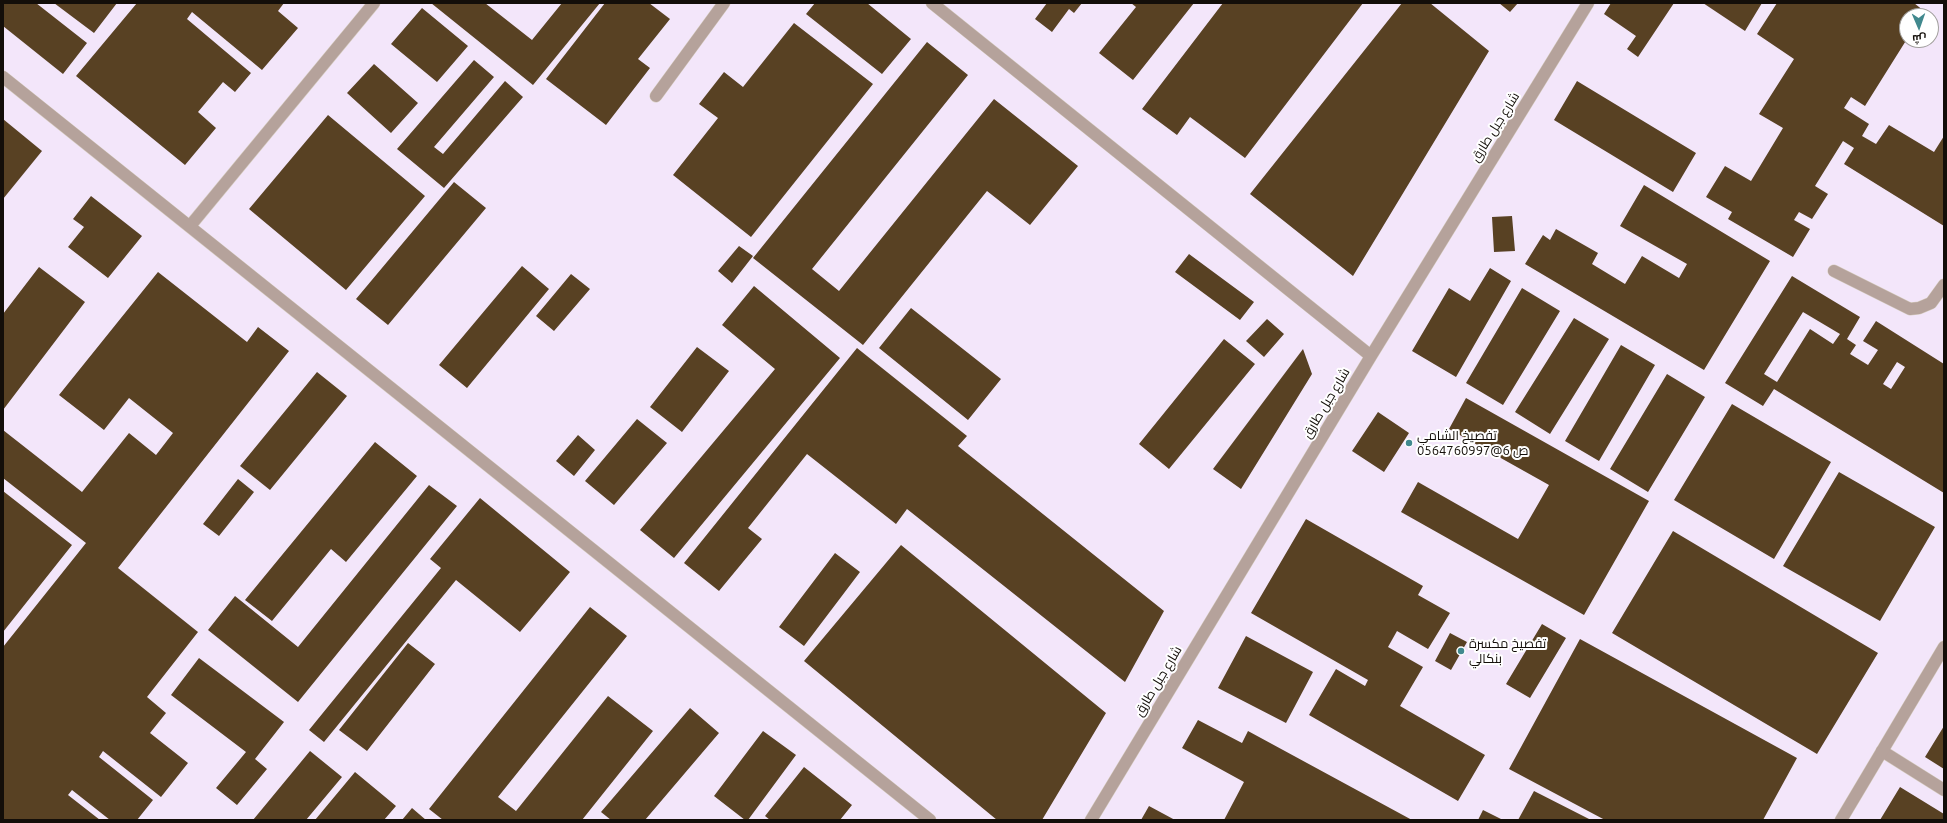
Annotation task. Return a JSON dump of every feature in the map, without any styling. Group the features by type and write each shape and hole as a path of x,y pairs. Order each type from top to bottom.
{"street":[{"path":"190,226 374,3"},
{"path":"656,96 724,3"},
{"path":"932,3 1371,356"},
{"name":"شارع جبل طارق","path":"1090,820 1371,356 1588,3"},
{"path":"3,77 930,820"},
{"path":"1834,270 1910,309 1919,308 1930,303 1944,285"},
{"path":"1841,820 1944,647"},
{"path":"1882,752 1944,790"}],"shaded area":[{"path":"3,3 1944,3 1944,820 3,820"}],"building":[{"path":"3,3 36,3 87,43 63,74 3,26"},
{"path":"54,3 117,3 94,33"},
{"path":"137,3 284,3 278,11 298,28 262,70 192,12 187,19 251,73 235,92 223,82 198,112 216,128 185,165 76,76"},
{"path":"431,3 485,3 532,40 562,3 600,3 533,85"},
{"path":"605,3 649,3 670,19 638,59 650,68 606,125 546,79"},
{"path":"815,3 867,3 911,39 882,74 806,14"},
{"path":"1047,3 1082,3 1074,13 1069,9 1052,32 1035,19"},
{"path":"1131,3 1194,3 1133,80 1099,53 1136,7"},
{"path":"1223,3 1363,3 1245,158 1190,117 1177,135 1142,109"},
{"path":"1402,3 1430,3 1489,51 1353,276 1250,194"},
{"path":"1499,3 1518,3 1510,12"},
{"path":"1611,3 1674,3 1638,57 1627,49 1636,36 1604,14"},
{"path":"1703,3 1762,3 1745,31"},
{"path":"1777,3 1914,3 1920,8 1899,8 1899,48 1901,48 1865,106 1851,97 1844,108 1869,124 1862,136 1876,144 1889,125 1934,152 1944,136 1944,226 1844,164 1854,148 1843,141 1815,186 1828,194 1812,219 1799,212 1794,220 1810,229 1793,257 1728,219 1732,212 1706,197 1725,166 1751,181 1783,128 1759,114 1794,59 1757,34"},
{"path":"422,8 468,46 437,82 391,44"},
{"path":"794,23 873,84 751,237 673,175 718,118 699,104 724,72 743,87"},
{"path":"927,42 968,75 812,269 839,291 994,99 1078,166 1030,225 987,191 863,345 753,258"},
{"path":"474,60 494,77 434,147 443,154 505,81 523,97 444,188 397,149"},
{"path":"374,64 418,103 391,133 347,93"},
{"path":"1577,81 1696,153 1673,192 1554,120"},
{"path":"328,115 425,196 346,290 249,209"},
{"path":"3,119 42,151 3,199"},
{"path":"454,182 486,208 388,325 356,299"},
{"path":"1644,185 1770,261 1704,370 1525,264 1543,235 1550,240 1556,229 1598,253 1592,264 1625,284 1642,256 1679,278 1687,264 1620,226"},
{"path":"91,196 142,236 108,278 68,247 84,227 73,219"},
{"path":"1512,216 1515,251 1494,252 1492,217"},
{"path":"739,246 753,256 732,283 718,271"},
{"path":"1189,254 1254,302 1240,320 1175,272"},
{"path":"522,266 549,289 467,388 439,365"},
{"path":"39,267 85,302 3,410 3,314"},
{"path":"1490,268 1511,281 1456,377 1412,351 1449,288 1470,301"},
{"path":"158,272 247,342 258,327 289,351 118,568 198,632 147,697 166,713 150,733 188,763 161,797 103,751 99,757 153,800 137,820 110,820 72,790 68,795 100,820 3,820 3,647 86,543 3,478 3,430 82,492 129,433 156,455 173,433 129,398 104,430 59,395"},
{"path":"571,274 590,289 554,331 536,316"},
{"path":"1792,276 1860,317 1847,339 1856,345 1850,354 1868,365 1878,350 1863,341 1876,321 1944,364 1944,493 1774,389 1763,406 1725,383","holes":["1803,312 1840,334 1833,344 1810,329 1777,382 1764,374","1897,362 1905,367 1891,389 1883,384"]},
{"path":"754,286 840,358 674,558 640,530 775,369 722,325"},
{"path":"1522,288 1560,311 1503,405 1466,383"},
{"path":"911,308 1001,379 968,420 879,348"},
{"path":"1574,318 1609,339 1550,434 1515,412"},
{"path":"1267,319 1284,334 1264,357 1246,341"},
{"path":"1224,339 1255,364 1169,469 1139,444"},
{"path":"1621,345 1655,365 1599,461 1565,441"},
{"path":"697,347 729,371 682,432 650,407"},
{"path":"857,348 967,436 958,446 1164,611 1125,682 907,509 896,524 807,454 748,528 762,539 719,591 684,563"},
{"path":"1303,349 1312,374 1241,489 1213,469"},
{"path":"317,372 347,396 270,490 240,466"},
{"path":"1667,374 1705,397 1648,492 1610,469"},
{"path":"1466,398 1649,501 1584,615 1401,512 1418,482 1518,539 1549,485 1449,429"},
{"path":"1732,404 1831,462 1774,559 1674,500"},
{"path":"1378,412 1409,433 1384,472 1352,451"},
{"path":"637,419 667,443 614,505 585,481"},
{"path":"578,435 595,450 574,476 556,461"},
{"path":"375,442 417,476 346,562 331,549 272,621 245,600"},
{"path":"1839,472 1935,527 1880,621 1783,566"},
{"path":"238,479 254,492 219,536 203,524"},
{"path":"429,485 457,506 298,702 208,630 235,596 298,647"},
{"path":"3,491 72,545 3,632"},
{"path":"480,498 570,572 520,632 456,580 324,742 309,730 441,568 430,559"},
{"path":"1306,519 1423,586 1418,595 1450,613 1428,649 1397,631 1388,647 1423,667 1400,706 1485,755 1458,801 1309,715 1336,669 1365,686 1368,680 1251,613"},
{"path":"1673,531 1878,653 1817,754 1612,633"},
{"path":"901,545 1106,713 1042,820 997,820 804,661"},
{"path":"835,553 860,572 804,646 779,627"},
{"path":"590,607 627,636 498,797 516,811 608,696 653,731 582,820 443,820 429,809"},
{"path":"1542,624 1566,638 1530,698 1506,684"},
{"path":"1450,633 1467,642 1451,670 1435,661"},
{"path":"1246,636 1313,672 1286,723 1218,688"},
{"path":"1580,639 1797,758 1763,820 1605,820 1509,769"},
{"path":"408,643 435,664 367,751 339,730"},
{"path":"199,658 284,722 255,759 267,769 237,805 216,788 246,752 171,695"},
{"path":"690,708 719,733 645,820 611,820 601,812"},
{"path":"1198,720 1242,743 1248,731 1412,820 1224,820 1244,782 1182,748"},
{"path":"1944,726 1944,769 1925,757"},
{"path":"763,731 796,755 748,820 745,820 714,796"},
{"path":"310,751 342,777 306,820 253,820"},
{"path":"804,767 852,805 840,820 770,820 765,816"},
{"path":"355,772 396,806 384,820 315,820"},
{"path":"1900,787 1944,814 1944,820 1880,820"},
{"path":"1534,791 1591,820 1518,820"},
{"path":"1149,806 1175,820 1141,820"},
{"path":"412,808 426,820 402,820"},
{"path":"1483,810 1503,820 1478,820"}],"place":[{"name":"تفصيخ الشامي ص 6@0564760997","path":"1409,443"},
{"name":"تفصيخ مكسرة بنكالي","path":"1461,651"}]}
